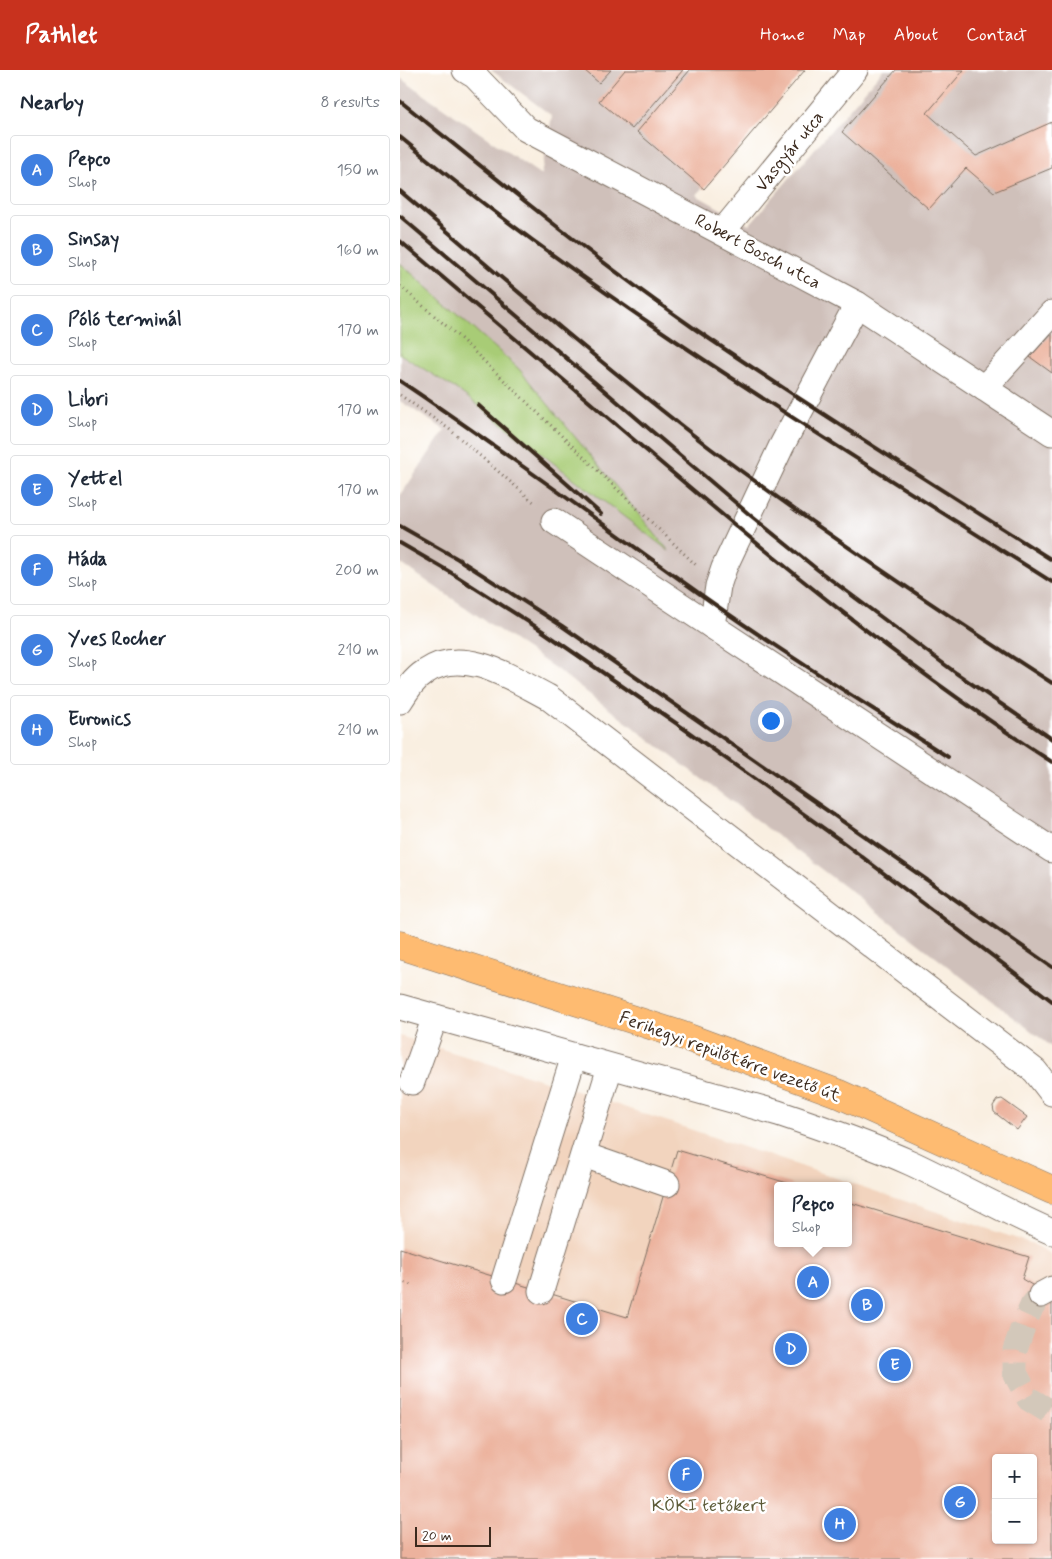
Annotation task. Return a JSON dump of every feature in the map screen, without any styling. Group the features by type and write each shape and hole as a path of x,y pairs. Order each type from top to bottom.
{"main road":[{"name":"Ferihegyi repülőtérre vezető út","path":"400,945 682,1035 736,1055 837,1093 1052,1190"}],"street":[{"name":"Vasgyár utca","path":"722,232 855,70"},
{"name":"Robert Bosch utca","path":"473,72 526,128 857,304 1052,434"},
{"path":"712,626 718,586 724,568 781,447 857,304"},
{"path":"984,388 1052,313"},
{"path":"554,521 1052,850"},
{"path":"400,701 412,683 425,671 442,664 461,662 481,665 548,697 1019,1060 1034,1072 1052,1093"},
{"path":"400,1007 831,1130 911,1163 1019,1218 1052,1232"},
{"path":"412,1082 435,1017"},
{"path":"504,1280 574,1056"},
{"path":"541,1291 610,1067"},
{"path":"584,1155 667,1184"}],"path":[{"path":"400,286 459,337 718,586"},
{"path":"400,395 449,429 554,521"},
{"path":"400,1281 414,1286"}],"shaded area":[{"path":"491,70 805,70 696,195 749,225 883,70 1052,70 1052,1047 858,897 556,669 400,563 400,496 445,430 400,401 400,354 459,391 519,369 400,263 400,78 541,175 552,116"},
{"path":"400,1036 555,1084 848,1182 774,1182 774,1247 852,1247 852,1183 1033,1244 1052,1255 1052,1559 400,1559"}],"green space":[{"path":"400,263 519,369 669,551 459,391 400,354"}],"building":[{"path":"584,70 611,70 599,83"},
{"path":"625,70 683,70 632,129 599,101"},
{"path":"690,70 805,70 704,189 637,132"},
{"path":"896,70 964,70 927,113 976,156 1052,122 1052,168 994,192 966,168 929,209 842,132"},
{"path":"1052,333 1052,373 1030,357"},
{"path":"1002,1099 1027,1117 1017,1130 994,1112 993,1106 997,1100"},
{"path":"677,1150 784,1182 774,1182 774,1247 852,1247 852,1203 1029,1257 1022,1279 1052,1297 1052,1559 400,1559 400,1248 627,1317"}],"tunnel":[{"path":"1041,1295 1032,1306 1015,1350 1015,1373 1029,1399 1052,1413"}],"railway":[{"path":"400,101 582,246 695,329 828,417 1052,560"},
{"path":"400,137 477,199 556,258 719,370 1052,582"},
{"path":"400,191 592,354 710,448 879,568 1052,683"},
{"path":"400,216 750,515 818,570 956,673 1052,739"},
{"path":"400,241 690,487 841,611 945,689 1052,762"},
{"path":"400,381 520,464 745,626 948,757"},
{"path":"478,405 601,514"},
{"path":"400,526 458,559 562,626 1052,967"},
{"path":"400,543 450,572 541,630 683,728 840,840 1052,1001"}],"place":[{"name":"Pepco","path":"813,1282"},
{"name":"Sinsay","path":"867,1305"},
{"name":"Póló terminál","path":"582,1319"},
{"name":"Libri","path":"791,1349"},
{"name":"Yettel","path":"895,1365"},
{"name":"Háda","path":"686,1475"},
{"name":"Yves Rocher","path":"960,1502"},
{"name":"Euronics","path":"840,1524"}],"park label":[{"name":"KÖKI tetőkert","path":"709,1505"}]}
